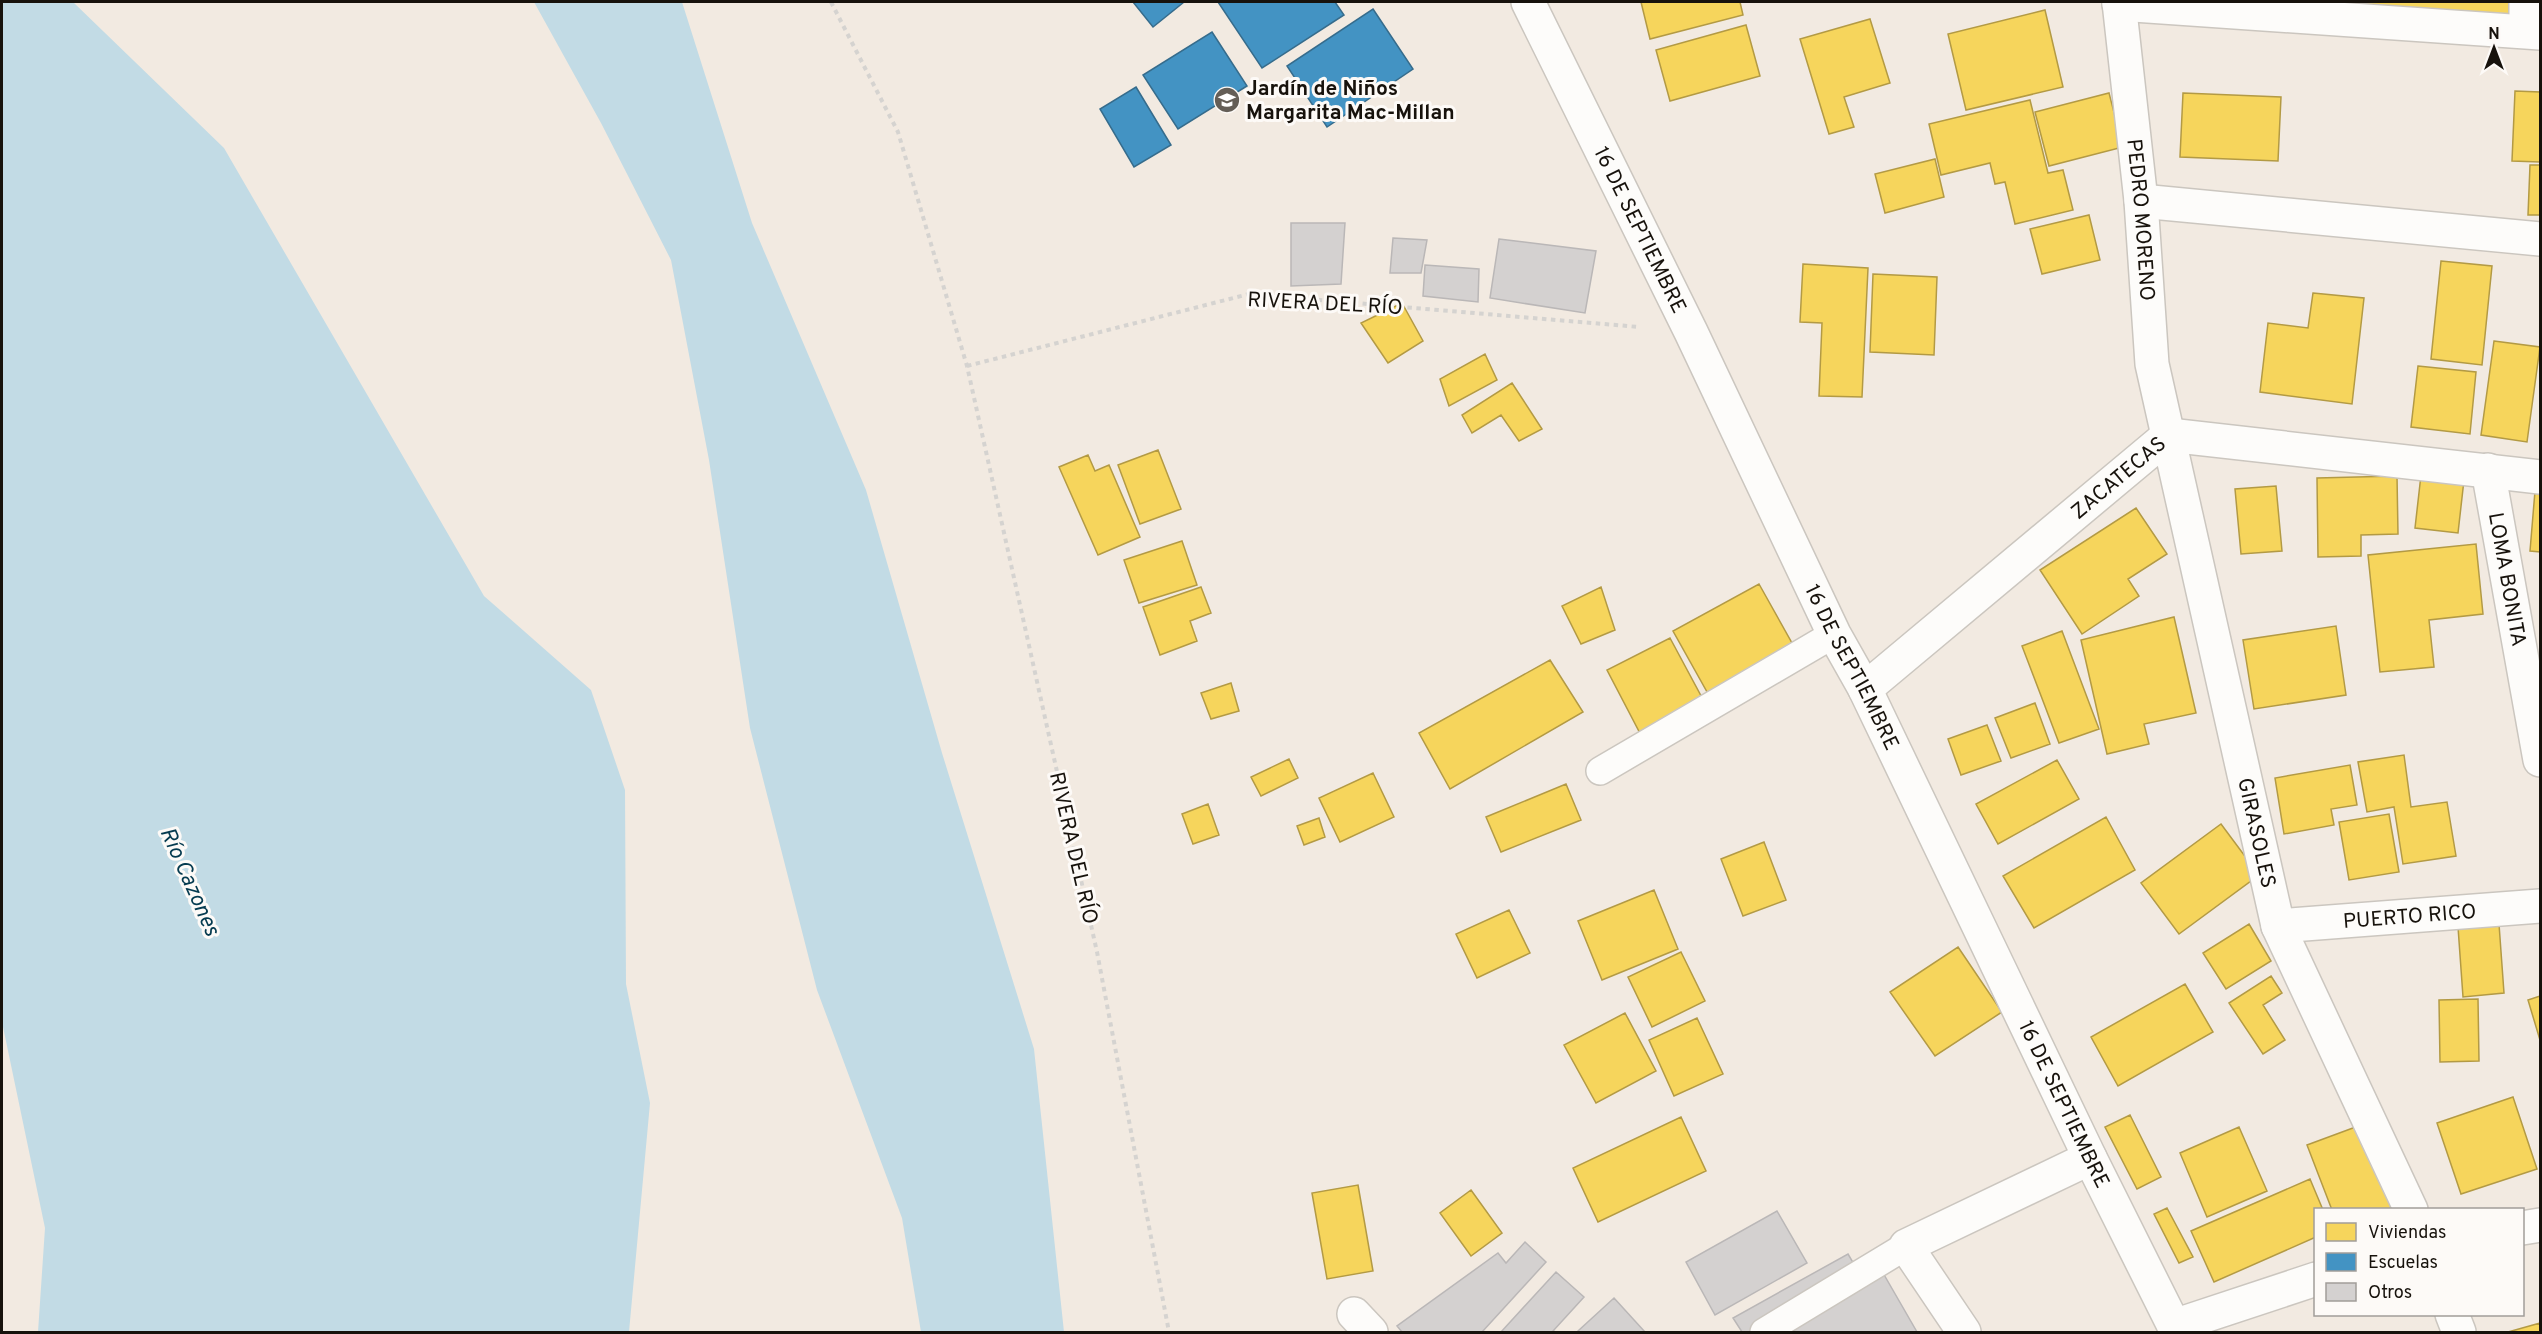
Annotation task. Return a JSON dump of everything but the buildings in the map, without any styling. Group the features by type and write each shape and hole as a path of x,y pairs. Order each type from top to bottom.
{"street":[{"name":"16 DE SEPTIEMBRE","path":"1528,2 1691,332 1834,634 1865,690 2090,1158 2175,1329"},
{"path":"2119,3 2531,22"},
{"name":"PEDRO MORENO","path":"2119,3 2141,201 2152,364 2169,435"},
{"path":"2141,201 2541,240"},
{"name":"ZACATECAS","path":"1865,690 2169,435 2541,477"},
{"name":"GIRASOLES","path":"2169,435 2278,926 2411,1208"},
{"name":"LOMA BONITA","path":"2488,470 2541,760"},
{"name":"PUERTO RICO","path":"2278,926 2541,906"},
{"path":"1964,1332 1906,1246 2090,1158"},
{"path":"2524,1228 2541,1225"},
{"path":"2175,1329 2314,1280"},
{"path":"2453,1316 2459,1332"}],"lane":[{"path":"1600,771 1834,634"},
{"path":"1764,1332 1906,1246"}],"path":[{"name":"RIVERA DEL RÍO","path":"831,2 898,132 967,366 1096,952 1169,1332"},
{"name":"RIVERA DEL RÍO","path":"967,366 1249,294 1691,332"}],"water":[{"name":"Río Cazones","path":"2,2 73,2 224,148 484,596 591,690 625,790 626,984 650,1103 629,1332 38,1332 45,1228 2,1022"},
{"path":"534,2 682,2 752,223 866,490 942,753 1034,1049 1064,1332 921,1332 902,1218 817,990 750,728 709,460 671,260 601,123"}],"place":[{"name":"Jardín de Niños Margarita Mac-Millan","path":"1227,100"}]}
